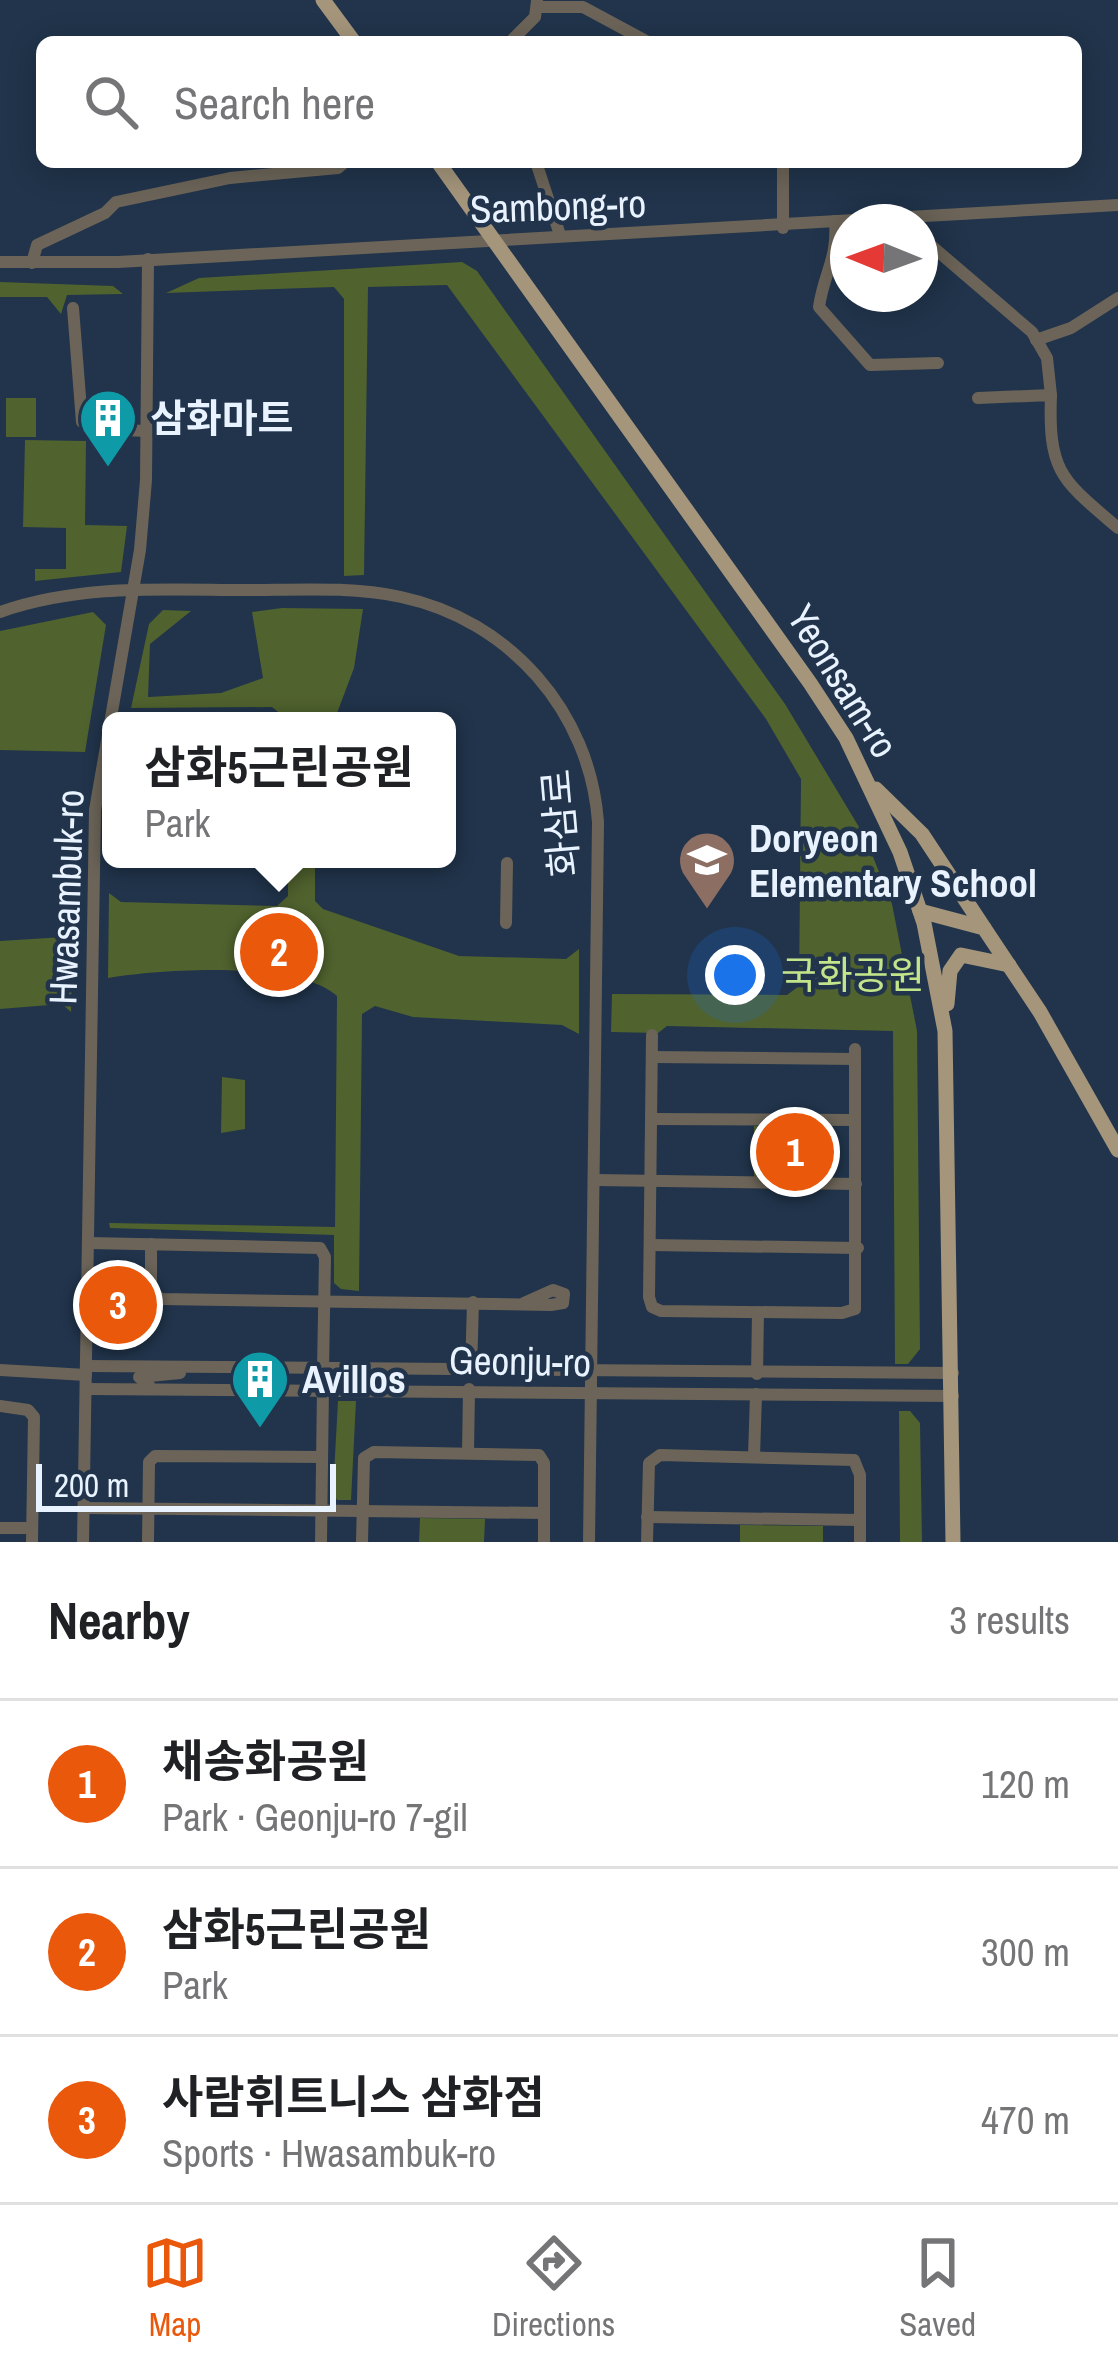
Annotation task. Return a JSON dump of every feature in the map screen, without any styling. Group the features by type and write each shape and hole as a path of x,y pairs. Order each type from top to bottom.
{"main road":[{"path":"323,0 350,36"},
{"name":"Yeonsam-ro","path":"442,168 810,682 868,782 920,910 945,1031 953,1542"},
{"path":"868,782 922,834 1009,965 1118,1150"},
{"path":"920,910 984,928"},
{"path":"945,1031 950,971 962,955 1009,965"}],"street":[{"path":"516,36 538,4 589,4 639,36"},
{"path":"526,25 531,36"},
{"path":"32,263 37,245 105,213 116,202 230,178 338,168"},
{"path":"538,168 560,235"},
{"path":"782,168 783,227"},
{"name":"Sambong-ro","path":"938,217 1118,205"},
{"name":"Sambong-ro","path":"0,262 148,259 830,222"},
{"path":"938,252 1036,340 1047,358 1051,459 1062,481 1118,528"},
{"name":"Hwasambuk-ro","path":"112,712 133,589 148,431 148,259"},
{"path":"830,268 823,279 819,308 869,364 938,363"},
{"path":"1036,340 1070,328 1118,298"},
{"path":"73,308 82,422 95,429 148,431"},
{"path":"978,398 1051,395"},
{"name":"화삼로","path":"0,612 79,592 133,589 366,592 410,599 485,632 553,693 580,740 596,790 589,1542"},
{"name":"Hwasambuk-ro","path":"83,1542 95,810 102,769"},
{"path":"506,923 507,863"},
{"path":"652,1036 649,1298 655,1309 853,1312 858,1248 855,1054 652,1057"},
{"path":"652,1119 856,1120"},
{"path":"595,1180 856,1184"},
{"path":"90,1243 317,1246 324,1253 323,1370"},
{"path":"151,1244 151,1292 156,1298 524,1303"},
{"path":"650,1245 858,1248"},
{"path":"471,1371 472,1303"},
{"path":"757,1374 758,1312"},
{"path":"161,1388 138,1378 205,1368"},
{"name":"Geonju-ro","path":"86,1377 205,1368 953,1373"},
{"name":"Geonju-ro","path":"0,1370 161,1388 953,1396"},
{"path":"321,1542 323,1388"},
{"path":"468,1452 469,1389"},
{"path":"754,1456 756,1394"},
{"path":"0,1406 31,1411 34,1417 32,1535 0,1528"},
{"path":"362,1542 364,1458 369,1452 539,1455 544,1463 544,1542"},
{"path":"148,1542 149,1462 154,1456 322,1457"},
{"path":"647,1542 652,1456 854,1460 860,1475 860,1542"},
{"path":"83,1508 544,1514"},
{"path":"647,1517 860,1520"}],"green space":[{"name":"국화공원","path":"462,262 477,271 785,704 865,837 892,904 917,1031 920,1349 908,1364 895,1364 893,1031 667,1026 658,1033 611,1032 612,994 787,995 799,986 801,779 766,719 447,285 368,287 364,575 344,576 344,299 334,287 166,293 199,278"},
{"path":"0,282 113,286 123,294 67,295 61,314 47,297 0,297"},
{"path":"6,398 36,398 36,437 6,437"},
{"path":"25,440 86,441 85,525 127,526 121,572 35,581 35,569 66,569 66,528 23,527"},
{"path":"363,609 354,668 337,712 278,712 272,707 131,708 149,624 163,610 191,611 150,644 148,697 221,693 263,678 252,612"},
{"path":"93,612 106,625 85,752 0,750 0,631"},
{"path":"288,868 315,868 315,901 323,909 459,956 566,959 579,949 579,1034 562,1025 413,1017 375,1006 362,1014 359,1291 334,1283 334,1235 110,1228 109,1223 335,1227 337,996 318,985 261,972 193,970 108,978 109,893 121,902 277,906 288,896"},
{"path":"73,929 71,1012 62,1004 0,1009 0,941 64,937"},
{"path":"222,1077 245,1080 245,1129 221,1133"},
{"path":"754,1126 820,1127 820,1147 836,1148 836,1157 820,1157 820,1178 754,1178"},
{"path":"338,1401 356,1401 351,1500 337,1500 333,1492"},
{"path":"899,1411 910,1411 920,1423 922,1542 900,1542"},
{"path":"420,1518 485,1519 484,1542 419,1542"},
{"path":"740,1525 823,1526 823,1542 740,1542"}],"place":[{"name":"삼화마트","path":"108,469"},
{"name":"Doryeon Elementary School","path":"707,911"},
{"name":"삼화5근린공원","path":"279,952"},
{"name":"채송화공원","path":"795,1152"},
{"name":"사람휘트니스 삼화점","path":"118,1305"},
{"name":"Avillos","path":"260,1430"}]}
